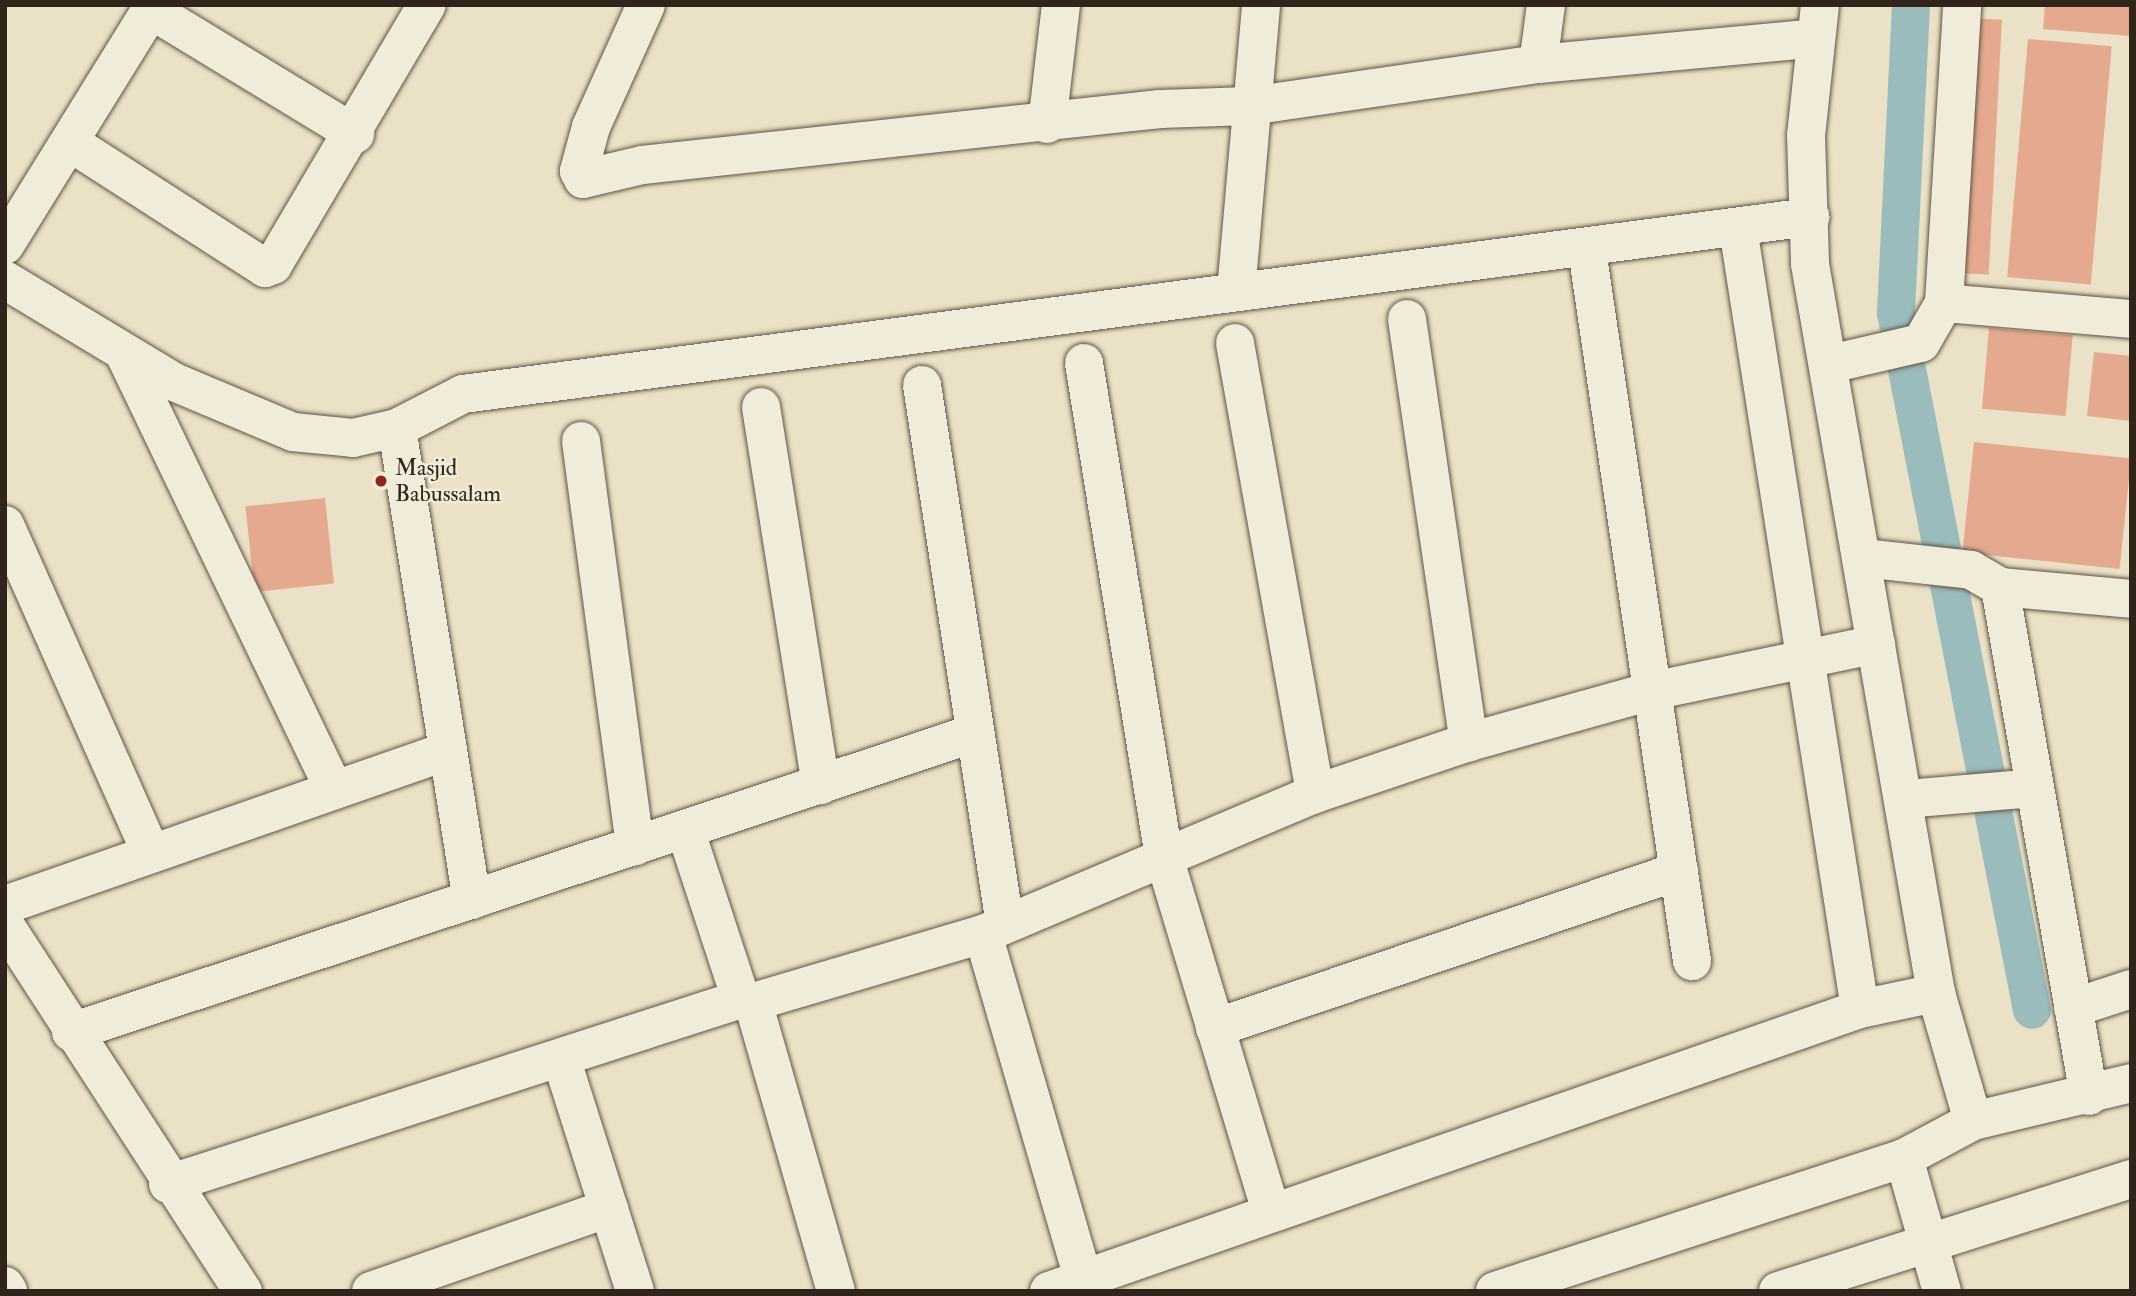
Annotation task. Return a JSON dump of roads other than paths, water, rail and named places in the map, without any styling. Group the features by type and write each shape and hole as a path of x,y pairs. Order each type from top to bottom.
{"street":[{"path":"72,143 265,268 280,260 427,5"},
{"path":"646,5 591,127 579,171 583,179 642,165 1250,106 1818,22 1806,135 1810,264 1906,799 1936,993 1973,1121"},
{"path":"1047,124 1061,5"},
{"path":"1236,292 1250,106 1261,5"},
{"path":"1538,64 1546,5"},
{"path":"1830,364 1881,357 1921,343 1944,303 1962,5"},
{"path":"5,245 72,143 153,8 355,134"},
{"path":"5,280 174,382 293,432 353,438 397,428 463,394 1236,292 1587,250 1810,217"},
{"path":"1738,228 1860,1009"},
{"path":"1587,250 1692,961"},
{"path":"1944,303 2131,319"},
{"path":"1407,319 1469,742"},
{"path":"1235,342 1315,794"},
{"path":"124,352 334,790"},
{"path":"1084,363 1164,857 1271,1211"},
{"path":"922,386 972,734 994,929 1073,1287 1271,1211 1860,1009 1936,993"},
{"path":"761,407 821,785"},
{"path":"397,428 472,900"},
{"path":"581,441 635,846"},
{"path":"5,525 150,851"},
{"path":"1863,558 1916,562 1986,578 2131,599"},
{"path":"1986,578 2089,1096"},
{"path":"168,1184 562,1062 747,1000 994,929 1315,794 1469,742 1652,691 1806,663 1876,643"},
{"path":"71,1032 972,734"},
{"path":"5,905 150,851 448,751"},
{"path":"1906,799 1966,796 2026,788"},
{"path":"685,829 747,1000 836,1291"},
{"path":"1215,1028 1679,871"},
{"path":"5,925 168,1184 243,1291"},
{"path":"2073,1007 2131,989"},
{"path":"562,1062 635,1291"},
{"path":"1495,1291 1903,1158 1973,1121 2089,1096 2131,1083"},
{"path":"1903,1158 1941,1291"},
{"path":"1778,1291 2131,1179"},
{"path":"371,1291 609,1208"},
{"path":"5,1286 8,1291"}],"waterway":[{"path":"1911,5 1896,313 2032,1010"}],"place":[{"name":"Masjid Babussalam","path":"381,481"}]}
